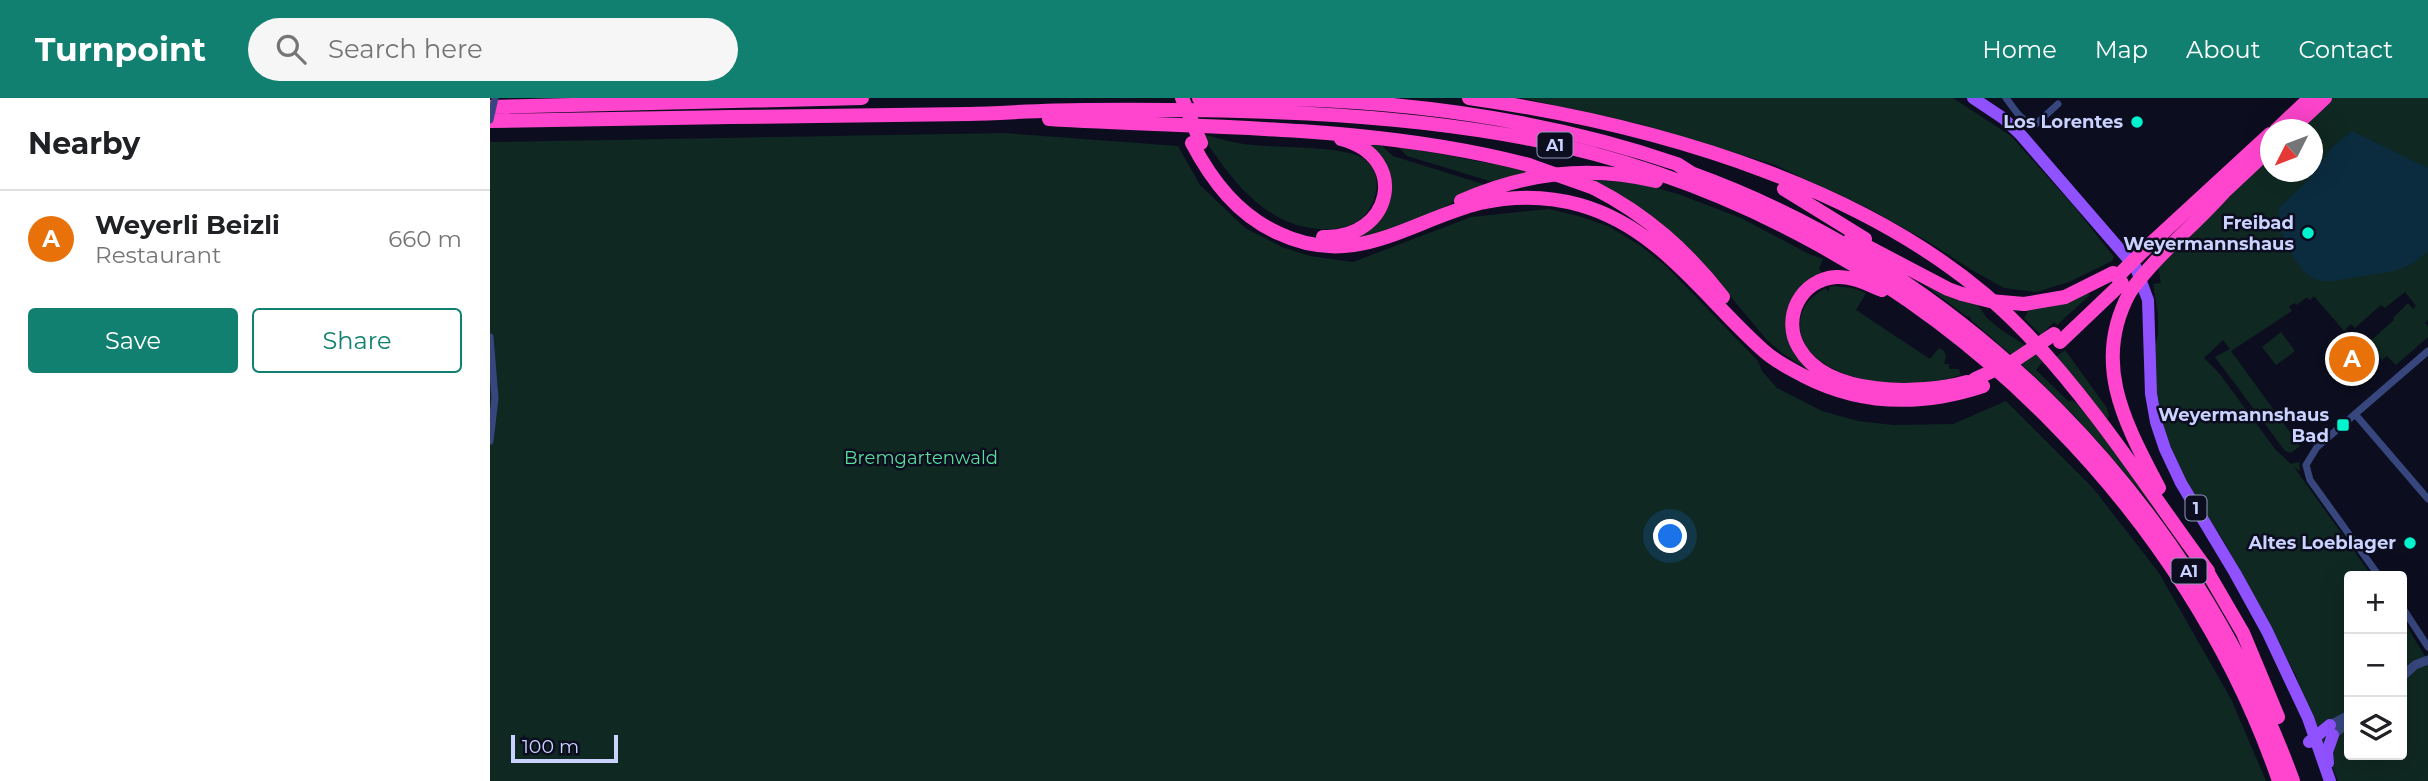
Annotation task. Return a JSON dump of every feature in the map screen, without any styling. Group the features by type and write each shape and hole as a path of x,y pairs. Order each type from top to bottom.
{"highway":[{"path":"490,107 862,98"},
{"path":"1174,98 1197,143 1237,195 1258,213 1287,229 1317,237 1332,238 1355,232 1370,223 1380,209 1385,192 1383,173 1375,158 1350,141 1292,130"},
{"path":"1182,98 1205,166 1242,211 1268,229 1298,241 1350,246 1382,239 1460,209 1493,201 1540,198 1578,205 1618,220 1653,242 1685,270 1764,352 1779,364 1842,392 1889,401 1946,397 2017,370 2057,338 2260,158"},
{"name":"A1","path":"1199,98 1343,102 1476,115 1573,134 1677,164 1691,173 1789,215 1881,267 1975,334 2057,408 2134,494 2196,581 2230,640 2257,693 2293,781"},
{"path":"1469,98 1557,113 1732,160 1837,203 1915,243 1969,281 2024,331 2066,378 2129,458 2208,571"},
{"path":"2288,119 2310,98"},
{"path":"2303,119 2325,98"},
{"name":"A1","path":"490,121 1079,110 1328,116 1435,125 1527,139 1603,156 1682,181 1807,239 1867,273 1988,361 2048,417 2099,473 2147,533 2185,588 2245,699 2279,781"},
{"path":"974,114 1292,130 1410,140 1465,149 1529,165 1594,188 1635,211 1666,234 1694,261 1755,334 1801,374"},
{"path":"1656,138 1731,164 1781,187 1824,211 1894,261"},
{"path":"2260,143 2144,250 2121,281 2120,311 2113,334 2112,360 2115,387 2124,415 2142,454 2247,642 2301,781"},
{"path":"1677,164 1692,165 1731,180 1962,294 1990,301 2024,304 2065,297 2121,281"},
{"path":"1382,239 1498,186 1537,176 1582,172 1647,179 1747,210"},
{"path":"1949,331 1922,319 1883,290 1846,278 1828,278 1808,289 1797,303 1792,320 1794,338 1804,356 1820,370 1841,379 1880,388 1909,390 1979,383"}],"main road":[{"name":"1","path":"1973,98 2003,118 2027,142 2133,264 2148,300 2152,404 2165,450 2186,492 2245,589 2308,718 2323,781"},
{"name":"1","path":"2284,669 2330,781"},
{"path":"2308,718 2331,730"},
{"path":"2313,740 2331,730"},
{"path":"2330,781 2327,752 2331,730"}],"street":[{"path":"490,121 495,98"},
{"path":"2006,98 2031,124 2036,124 2058,104"},
{"path":"490,337 495,391 490,441"},
{"path":"2375,571 2310,480 2306,468 2317,447 2428,351"},
{"path":"2356,414 2428,499"},
{"path":"2407,615 2428,647"},
{"path":"2407,672 2415,665 2428,660"},
{"path":"2331,730 2344,719"},
{"path":"2331,730 2344,724"}],"green space":[{"path":"1522,98 1953,98 2011,136 2072,204 2114,257 2112,261 2069,282 2036,292 2004,288 1866,207 1775,165 1640,124"},
{"path":"2316,98 2428,98 2428,320 2425,323 2428,326 2428,337 2396,365 2387,356 2382,360 2367,344 2394,320 2408,303 2413,309 2416,306 2405,292 2385,308 2381,305 2355,328 2351,324 2344,331 2314,296 2310,300 2307,297 2297,305 2295,303 2289,306 2292,311 2231,351 2300,446 2291,453 2285,451 2215,357 2230,349 2223,340 2204,358 2219,373 2275,449 2291,464 2299,462 2300,471 2294,467 2368,571 2344,571 2344,760 2407,760 2407,626 2428,661 2428,781 2338,781 2295,674 2225,543 2189,488 2166,438 2154,385 2158,314 2153,284 2161,283 2157,262 2260,163 2260,182 2323,182 2323,119 2302,119"},
{"name":"Bremgartenwald","path":"1004,133 1178,146 1200,185 1245,228 1282,247 1310,256 1353,262 1471,217 1549,209 1582,217 1610,227 1641,246 1667,267 1758,361 1762,371 1777,388 1822,411 1858,421 1893,425 1953,424 2006,401 2093,488 2159,573 2231,699 2266,781 490,781 490,142"},
{"path":"1201,134 1247,144 1324,149 1361,157 1368,162 1376,177 1373,203 1358,221 1335,229 1317,229 1279,218 1263,208 1236,181"},
{"path":"1364,144 1380,144 1393,156 1486,185 1398,228 1341,239 1388,195"},
{"path":"1397,146 1541,173 1496,183 1407,156"},
{"path":"1584,179 1643,184 1678,194 1741,218 1823,259 1819,269 1822,273 1789,317 1815,370 1811,372 1767,340 1710,272"},
{"path":"1918,280 1978,305 1987,318 2000,329 2045,358 2036,370 2069,402 2072,400 2091,413 2171,531 2102,446 2053,394 1970,317"},
{"path":"1834,286 1866,293 1856,310 1930,359 1939,348 1944,351 1944,364 1949,364 1949,369 1959,369 1961,375 1928,384 1881,383 1850,376 1821,362 1810,352 1803,340 1801,319 1804,307 1811,298"},
{"path":"2088,293 2090,295 2057,325 2054,322 2041,335 2024,318 2028,312 2026,310"},
{"path":"2281,332 2295,351 2276,365 2262,347"},
{"path":"2065,350 2107,408 2107,419 2056,357"}],"water":[{"path":"2352,131 2428,168 2428,251 2414,263 2395,271 2332,281 2320,281 2303,271 2291,254 2279,226 2279,208 2306,182 2323,182 2323,160 2332,147"}],"place":[{"name":"Los Lorentes","path":"2137,122"},
{"name":"Freibad Weyermannshaus","path":"2308,233"},
{"name":"Weyerli Beizli","path":"2352,359"},
{"name":"Weyermannshaus Bad","path":"2343,425"},
{"name":"Altes Loeblager","path":"2410,543"}]}
